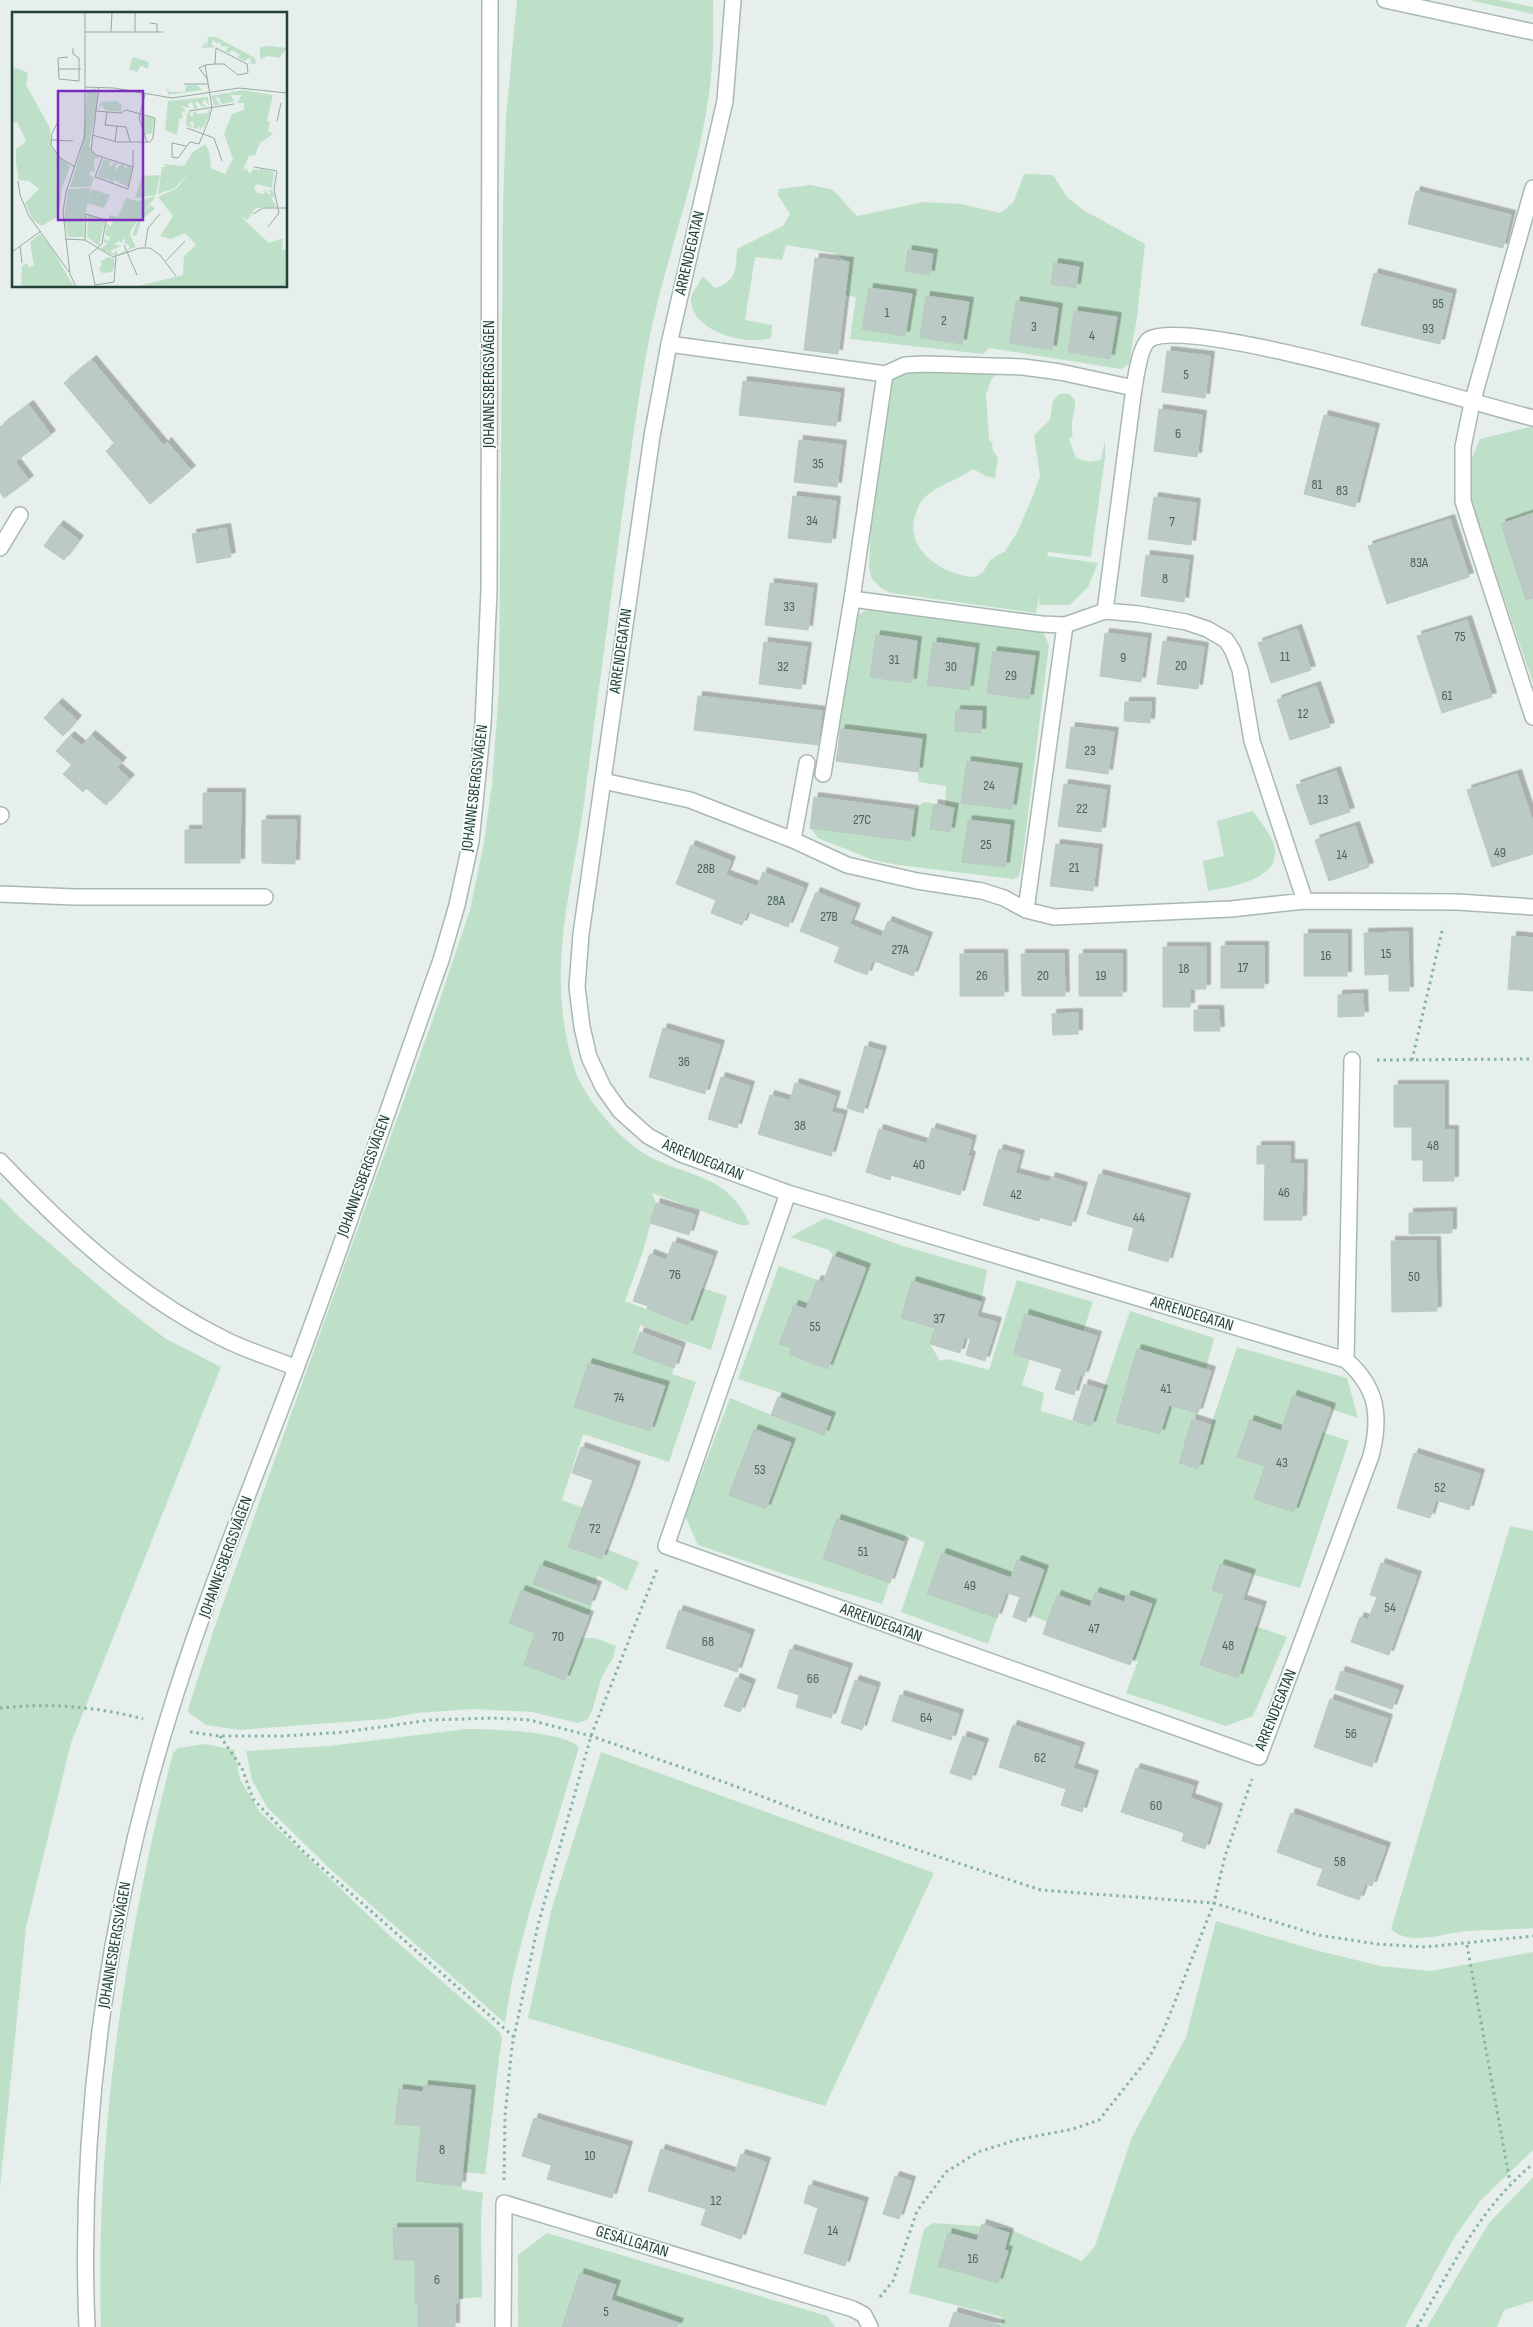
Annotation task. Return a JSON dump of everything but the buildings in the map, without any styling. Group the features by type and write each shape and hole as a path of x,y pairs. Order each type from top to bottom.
{"street":[{"name":"JOHANNESBERGSVÄGEN","path":"87,2327 87,2180 94,2083 104,2001 121,1904 144,1806 175,1695 296,1368 441,960 457,905 471,841 483,724 489,591 490,0"},
{"name":"ARRENDEGATAN","path":"666,1546 1259,1757 1371,1456 1377,1432 1376,1410 1370,1388 1358,1370 1346,1360 788,1193 681,1154 648,1136 620,1111 603,1087 589,1058 582,1027 577,987 581,934 650,446 669,344 725,101 733,0"},
{"path":"1385,0 1533,32"},
{"path":"1533,188 1472,403 1463,447 1462,479 1463,501 1533,717"},
{"path":"1105,611 1134,388 1143,347 1148,340 1160,335 1217,340 1276,351 1346,367 1472,403 1533,418"},
{"path":"669,344 885,374 905,366 915,365 1024,367 1060,372 1134,388"},
{"path":"823,774 852,599 885,374"},
{"path":"0,548 20,515"},
{"path":"852,599 1041,624 1065,625 1105,611 1139,614 1186,622 1207,628 1226,640 1233,651 1240,670 1252,741 1305,901"},
{"path":"1026,910 1065,625"},
{"path":"793,840 807,763"},
{"path":"603,780 690,800 793,840 847,865 916,881 982,890 1004,898 1026,910 1054,916 1231,909 1305,901 1449,902 1533,907"},
{"path":"0,894 75,897 264,897"},
{"path":"1346,1360 1352,1060"},
{"path":"0,1161 39,1202 134,1284 176,1312 227,1340 296,1368"},
{"path":"666,1546 788,1193"},
{"path":"504,2203 504,2327"},
{"name":"GESÄLLGATAN","path":"504,2203 853,2309 867,2321"}],"path":[{"path":"1412,1060 1449,902"},
{"path":"1352,1060 1533,1059"},
{"path":"504,2203 505,2116 514,2037 538,1925 591,1736 666,1546"},
{"path":"0,1708 36,1704 107,1710 167,1726 220,1736 345,1732 430,1720 494,1718 530,1720 591,1736 724,1782 816,1817 1017,1884 1041,1890 1214,1902 1318,1935 1377,1944 1425,1947 1533,1936"},
{"path":"220,1736 242,1768 253,1799 304,1852 514,2037"},
{"path":"867,2321 893,2281 917,2211 946,2172 978,2152 1016,2140 1073,2129 1099,2120 1150,2056 1164,2029 1214,1902 1224,1856 1259,1757"},
{"path":"1467,1944 1510,2182"},
{"path":"1417,2327 1486,2212 1510,2182 1533,2164"}],"green space":[{"path":"517,0 713,0 712,56 706,113 694,170 662,283 644,365 584,803 567,902 561,967 566,1033 574,1067 586,1092 595,1105 616,1130 639,1150 665,1164 708,1180 720,1187 731,1196 750,1225 740,1225 652,1193 656,1203 643,1251 625,1301 688,1325 702,1288 727,1296 711,1350 640,1325 633,1353 674,1368 672,1374 696,1382 669,1462 583,1434 562,1500 583,1508 569,1547 602,1559 606,1549 639,1562 627,1591 597,1575 594,1598 581,1638 595,1638 616,1646 613,1658 602,1676 592,1711 587,1720 578,1723 532,1712 473,1709 417,1713 385,1719 239,1730 206,1725 188,1712 189,1706 215,1626 439,1002 470,910 484,842 492,784 499,688 503,205 506,117"},
{"path":"1469,0 1499,0 1533,7 1533,14"},
{"path":"1024,174 1053,175 1067,197 1083,210 1145,244 1137,317 1129,364 1121,369 989,348 983,354 850,339 856,297 845,295 848,262 833,253 786,245 782,260 755,257 745,320 772,325 771,338 748,340 722,334 701,321 694,312 691,298 702,276 715,288 727,282 734,274 737,249 783,226 790,214 778,195 779,189 811,185 833,190 857,216 924,202 961,204 1000,213 1013,203"},
{"path":"903,369 1006,369 992,378 986,395 989,439 992,443 993,451 998,457 995,478 988,477 973,469 928,494 920,503 915,516 913,529 922,551 930,560 952,572 976,577 983,572 990,560 1005,551 1017,533 1040,476 1034,435 1050,420 1053,401 1059,394 1069,394 1075,400 1073,436 1069,439 1076,458 1090,462 1101,460 1105,440 1105,457 1091,557 1048,552 1047,556 1098,563 1088,587 1070,605 1039,605 1040,594 1036,613 891,593 881,588 872,579 869,568 872,510 894,375"},
{"path":"1533,426 1533,683 1471,501 1468,484 1472,458 1480,439"},
{"path":"869,609 1025,626 1043,632 1049,645 1019,876 1013,879 898,865 873,860 818,838 810,828 909,841 914,810 924,802 945,806 946,786 919,782 918,772 922,739 841,729 839,738 836,737 856,615"},
{"path":"1253,811 1268,832 1274,845 1275,857 1271,866 1253,879 1241,884 1208,891 1203,861 1224,856 1217,821"},
{"path":"0,1197 20,1218 119,1303 166,1339 221,1367 71,1743 26,1927 0,2187"},
{"path":"825,1218 903,1246 987,1270 981,1302 912,1282 901,1318 935,1328 930,1344 940,1361 947,1359 989,1370 1017,1280 1093,1302 1083,1332 1025,1315 1013,1354 1030,1359 1022,1385 1044,1393 1041,1411 1091,1426 1130,1311 1214,1338 1206,1369 1211,1371 1198,1413 1193,1420 1211,1425 1237,1347 1347,1378 1358,1418 1331,1409 1322,1432 1349,1441 1300,1588 1251,1574 1242,1600 1262,1606 1255,1626 1287,1637 1253,1716 1226,1726 1126,1693 1138,1661 1132,1659 1130,1665 1043,1634 1047,1622 1029,1614 1026,1622 1013,1617 1020,1597 1006,1592 988,1644 901,1612 925,1542 906,1535 882,1604 698,1545 685,1516 730,1398 771,1415 781,1393 738,1379 779,1266 823,1282 833,1256 829,1250 790,1237"},
{"path":"1510,1526 1533,1531 1533,1928 1466,1931 1427,1938 1408,1937 1391,1929"},
{"path":"466,1729 508,1730 543,1734 558,1737 579,1747 528,1917 512,1980 505,2023 330,1869 267,1807 252,1780 246,1751 329,1746"},
{"path":"205,1744 234,1750 240,1779 259,1811 390,1936 499,2031 502,2039 485,2174 462,2172 462,2189 483,2193 481,2219 482,2297 458,2299 458,2303 455,2304 455,2327 101,2327 100,2255 108,2110 128,1965 156,1823 173,1753 178,1748"},
{"path":"601,1752 934,1873 825,2106 528,2018 551,1911"},
{"path":"1216,1921 1315,1950 1381,1966 1431,1971 1533,1952 1533,2150 1481,2200 1454,2238 1405,2327 1000,2327 1002,2317 909,2293 924,2229 933,2223 1007,2228 1082,2261 1095,2246 1132,2137 1186,2037"},
{"path":"1533,2177 1533,2301 1504,2310 1497,2327 1427,2327 1489,2223"},
{"path":"547,2233 827,2316 835,2327 518,2327 518,2255"}]}
